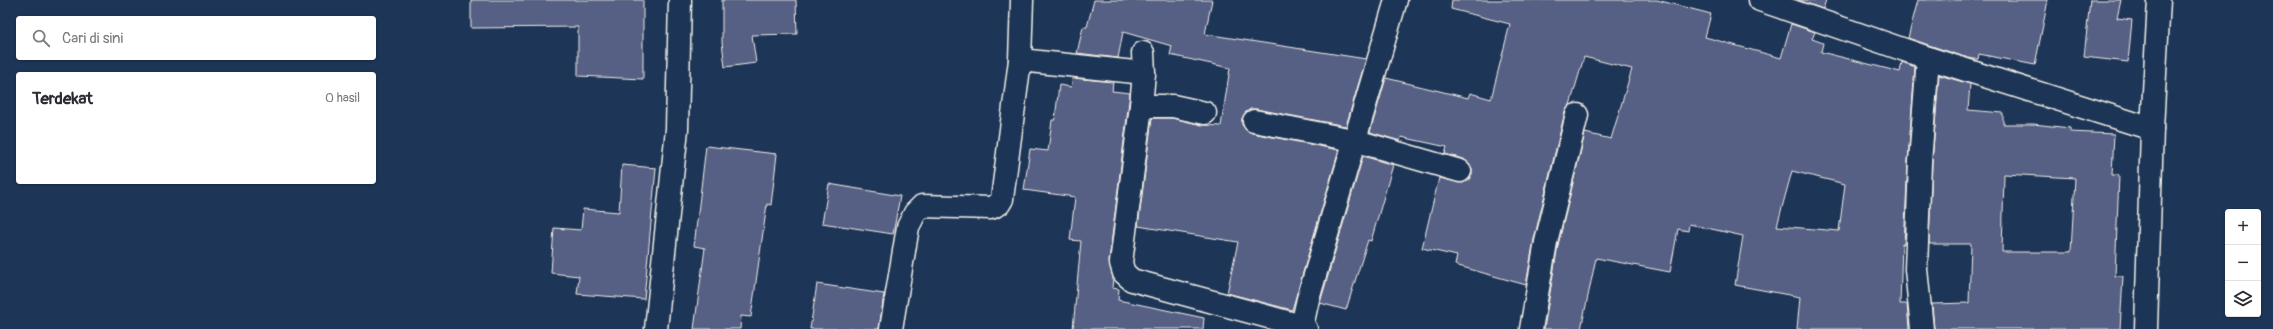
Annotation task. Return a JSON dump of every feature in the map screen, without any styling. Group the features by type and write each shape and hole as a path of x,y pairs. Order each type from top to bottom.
{"street":[{"path":"656,329 677,129 680,0"},
{"path":"891,329 908,227 915,213 922,206 991,208 999,204 1002,199 1020,60 1022,0"},
{"path":"1020,60 1143,63 1141,106 1121,263 1124,273 1132,280 1304,327 1308,299 1353,140 1396,0"},
{"path":"1760,0 1928,58 2152,129"},
{"path":"2146,329 2152,129 2159,0"},
{"path":"1922,329 1916,269 1920,162 1928,58"},
{"path":"1141,106 1173,106 1205,113"},
{"path":"1531,329 1546,242 1577,116"},
{"path":"1254,121 1353,140 1460,170"}],"building":[{"path":"471,0 643,0 643,79 578,76 578,27 471,28"},
{"path":"722,0 796,0 797,34 752,35 756,63 725,67 722,42"},
{"path":"1094,0 1212,0 1205,34 1366,59 1346,126 1256,109 1250,109 1242,118 1242,125 1252,133 1339,150 1292,310 1227,293 1238,242 1138,226 1152,118 1172,118 1202,125 1221,126 1230,68 1170,55 1172,46 1123,32 1118,58 1077,53 1083,27 1087,27"},
{"path":"1452,0 1657,0 1711,14 1705,37 1781,58 1791,24 1815,32 1812,39 1823,43 1821,52 1900,72 1902,62 1915,67 1904,244 1902,244 1900,304 1907,304 1909,329 1797,329 1800,297 1735,285 1743,236 1689,224 1688,231 1678,229 1670,272 1596,258 1581,329 1544,329 1558,245 1585,133 1611,139 1632,69 1584,57 1570,105 1565,112 1534,239 1526,285 1455,265 1457,256 1422,248 1439,178 1463,183 1472,175 1472,168 1464,159 1445,154 1447,147 1401,137 1400,141 1370,132 1386,78 1468,98 1470,93 1491,99 1510,24 1451,9","holes":["1792,171 1845,184 1839,231 1777,226"]},
{"path":"1798,0 1826,0 1823,9"},
{"path":"1918,0 2048,0 2035,65 1979,54 1978,59 1971,59 1908,38"},
{"path":"2090,0 2121,0 2117,18 2132,20 2128,62 2084,57"},
{"path":"1939,75 1970,84 1968,110 2003,113 2003,124 2033,124 2070,128 2070,132 2114,134 2112,175 2119,175 2115,276 2123,276 2120,329 1934,329 1932,304 1969,303 1971,244 1929,244 1932,163","holes":["2004,174 2075,178 2071,252 2002,252"]},
{"path":"1073,78 1113,82 1112,91 1130,93 1109,261 1113,278 1112,288 1119,289 1118,300 1204,318 1203,329 1073,329 1081,241 1070,240 1075,197 1024,190 1030,149 1048,151 1052,120 1055,120 1059,85 1071,87"},
{"path":"706,146 777,154 771,205 767,204 751,317 741,316 740,329 694,329 705,248 694,246"},
{"path":"1363,156 1393,165 1371,241 1368,240 1346,310 1320,303"},
{"path":"622,165 656,168 644,299 577,294 579,276 551,273 554,228 581,230 583,209 619,212"},
{"path":"829,184 900,196 893,234 822,223"},
{"path":"817,284 884,294 879,329 810,329"}]}
